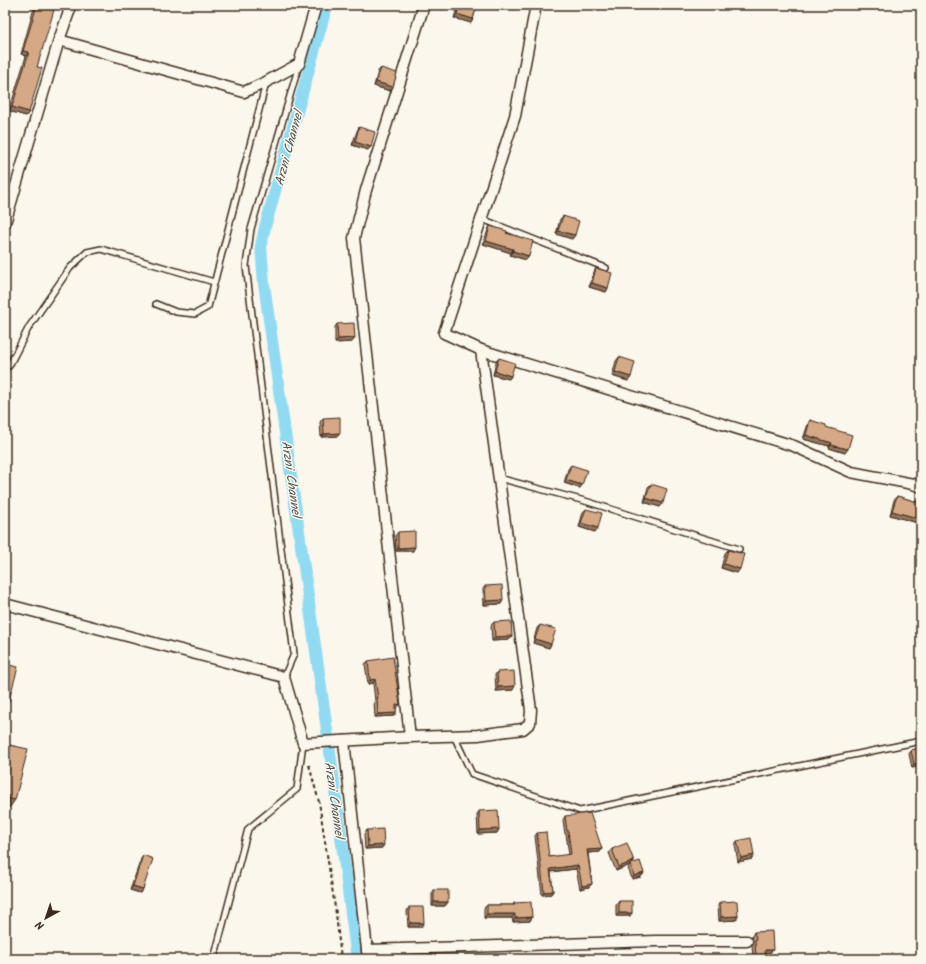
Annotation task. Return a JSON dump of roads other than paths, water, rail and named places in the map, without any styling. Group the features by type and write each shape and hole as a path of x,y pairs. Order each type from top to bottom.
{"street":[{"path":"5,223 59,40 69,12 66,5"},
{"path":"59,40 244,92 299,64 316,5"},
{"path":"410,737 354,238 366,190 424,5"},
{"path":"536,5 516,116 444,333 481,350 794,446 851,472 913,484 921,487"},
{"path":"5,604 284,677 303,743 478,735 523,729 530,723 531,710 481,350"},
{"path":"339,742 368,954 656,941 747,941"}],"lane":[{"path":"284,677 294,654 246,266 251,229 299,64"},
{"path":"156,304 176,312 195,314 208,307 266,82"},
{"path":"482,220 606,268"},
{"path":"9,366 29,327 70,268 87,252 101,248 214,282"},
{"path":"499,478 585,501 739,549"},
{"path":"454,736 472,774 580,811 921,741"},
{"path":"214,959 248,829 297,789 303,743"}],"waterway":[{"name":"Arzni Channel","path":"327,5 261,246 264,284 328,737 357,959"}]}
